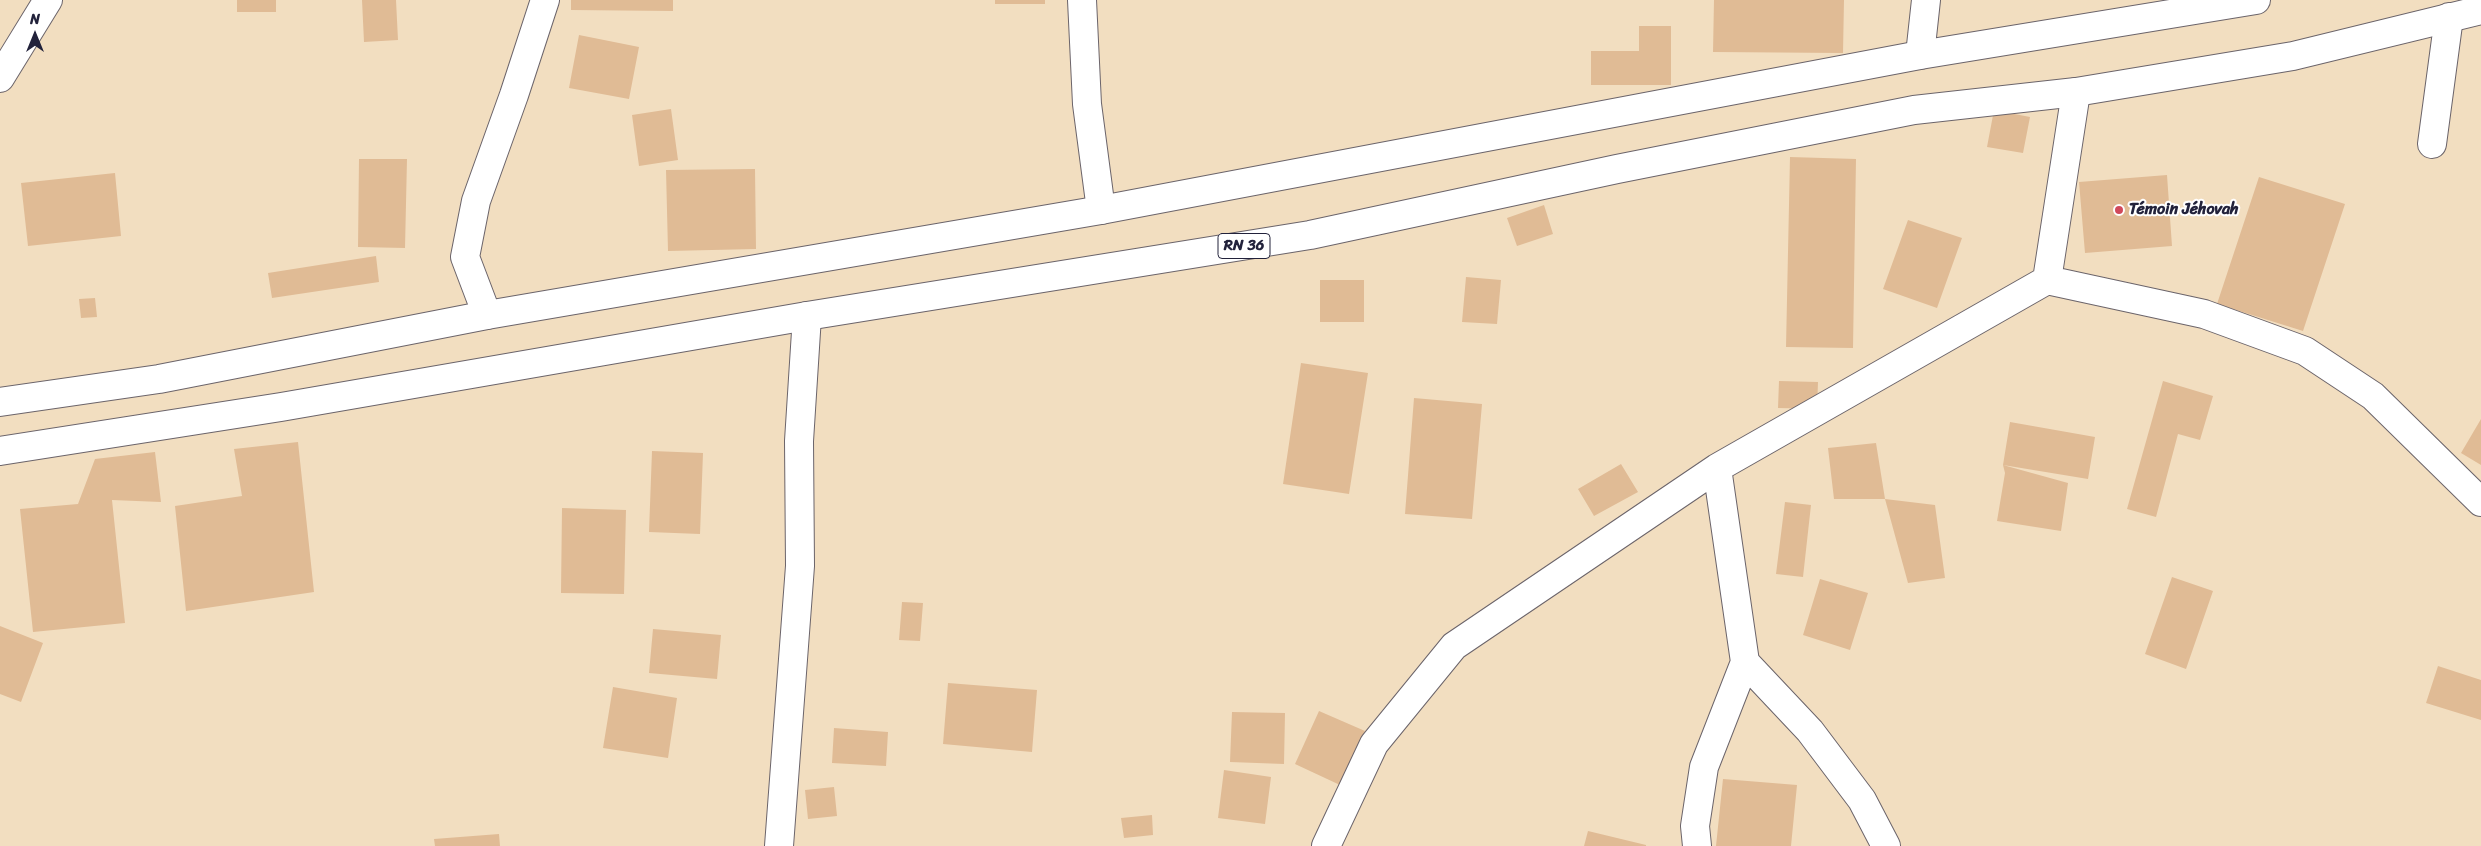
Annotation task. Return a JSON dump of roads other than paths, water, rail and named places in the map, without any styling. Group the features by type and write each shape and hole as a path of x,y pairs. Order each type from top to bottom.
{"main road":[{"path":"0,78 48,0"},
{"path":"487,315 465,257 476,201 514,95 545,0"},
{"path":"1082,0 1086,104 1101,210"},
{"path":"1920,55 1926,0"},
{"path":"0,402 159,379 487,315 1101,210 1920,55 2256,0"},
{"name":"RN 36","path":"0,451 281,407 807,316 1310,236 1617,169 1914,110 2076,92 2293,56 2481,10"},
{"path":"2432,144 2449,17"},
{"path":"2047,280 2076,92"},
{"path":"1326,846 1374,744 1454,646 1717,468 2047,280 2204,314 2305,351 2373,396 2481,502"},
{"path":"779,846 800,566 799,441 807,316"},
{"path":"1697,846 1695,826 1704,767 1744,662 1717,468"},
{"path":"1744,662 1810,731 1862,800 1886,846"}],"place":[{"name":"Témoin Jéhovah","path":"2119,210"}]}
